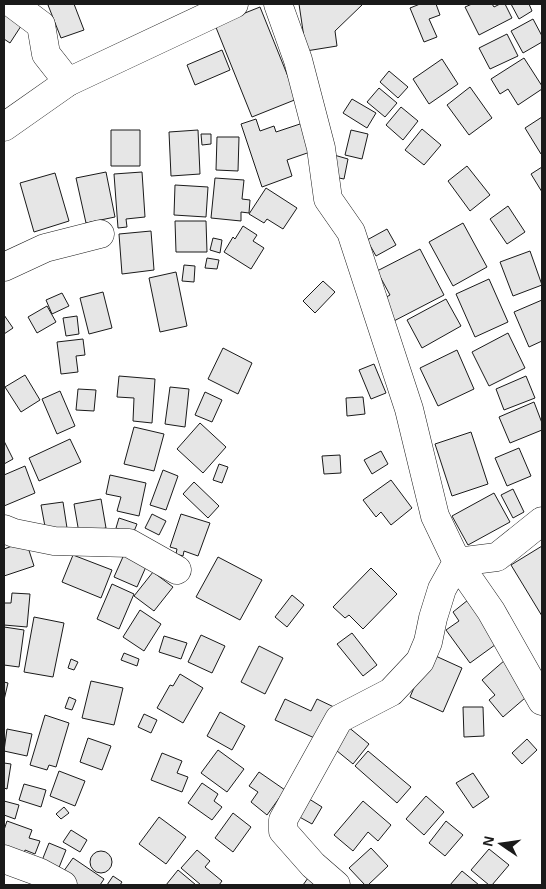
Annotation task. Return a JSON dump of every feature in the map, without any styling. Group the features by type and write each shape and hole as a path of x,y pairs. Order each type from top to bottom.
{"main road":[{"path":"13,4 41,25 46,54 68,82"},
{"path":"4,127 68,82 234,4"},
{"path":"278,4 298,60 321,148 328,199 351,232 409,409 435,516 457,562 490,611 542,701"},
{"path":"4,267 45,248 100,234"},
{"path":"457,562 497,557 542,521"},
{"path":"4,529 14,533 54,541 129,542 177,570"},
{"path":"336,885 313,865 283,831 283,820 338,719 392,692 420,661 428,642 442,589 457,562"},
{"path":"4,859 39,872 63,885"}],"building":[{"path":"74,4 84,30 61,38 48,5"},
{"path":"299,4 363,4 335,31 337,46 306,51"},
{"path":"420,4 436,4 440,15 429,19 437,37 424,42 410,8"},
{"path":"472,4 492,4 494,7 505,4 512,18 479,35 465,7"},
{"path":"511,4 529,4 532,11 519,19"},
{"path":"260,7 297,99 252,117 215,25"},
{"path":"4,10 23,23 10,43 4,39"},
{"path":"533,19 542,36 542,42 523,53 511,31"},
{"path":"507,34 518,56 490,69 479,48"},
{"path":"222,50 230,70 195,85 187,65"},
{"path":"524,58 542,86 542,89 518,105 508,89 500,94 491,79"},
{"path":"442,59 458,84 429,104 413,79"},
{"path":"389,71 408,87 398,98 380,82"},
{"path":"470,87 492,118 469,135 447,105"},
{"path":"379,88 397,103 385,117 367,102"},
{"path":"352,99 376,113 367,128 343,113"},
{"path":"401,107 418,121 403,140 386,125"},
{"path":"542,117 542,153 541,154 525,128"},
{"path":"256,119 260,131 274,126 276,132 303,123 313,151 287,160 292,176 262,187 241,124"},
{"path":"422,129 441,145 424,165 405,150"},
{"path":"111,130 140,130 140,166 111,166"},
{"path":"198,130 200,174 171,176 169,132"},
{"path":"351,130 368,134 362,159 345,155"},
{"path":"201,134 211,134 211,144 202,145"},
{"path":"217,137 239,137 238,171 216,170"},
{"path":"334,155 348,159 344,179 329,176"},
{"path":"467,166 490,195 470,211 448,181"},
{"path":"542,167 542,192 531,174"},
{"path":"106,172 115,217 86,223 76,178"},
{"path":"142,172 145,217 126,219 127,227 118,228 114,174"},
{"path":"55,173 69,221 34,232 20,183"},
{"path":"215,178 244,180 242,199 250,200 249,213 241,212 241,221 211,218"},
{"path":"175,185 208,187 206,217 174,215"},
{"path":"266,188 297,208 283,229 267,219 264,223 249,214"},
{"path":"508,206 525,232 507,244 490,219"},
{"path":"175,221 206,221 207,252 176,252"},
{"path":"463,223 487,267 453,286 429,242"},
{"path":"243,226 257,235 253,241 264,248 251,269 224,252 233,237 235,239"},
{"path":"387,229 396,245 376,256 367,240"},
{"path":"151,231 154,270 122,274 119,234"},
{"path":"213,238 222,240 220,253 210,250"},
{"path":"420,249 444,295 390,323 379,301 390,295 377,271"},
{"path":"530,251 542,285 513,296 500,262"},
{"path":"207,258 219,260 217,269 205,268"},
{"path":"184,265 195,266 194,282 182,281"},
{"path":"176,272 187,326 160,332 149,278"},
{"path":"489,279 508,322 475,337 456,294"},
{"path":"323,281 335,292 315,313 303,301"},
{"path":"103,292 112,328 89,334 80,298"},
{"path":"62,293 69,306 52,314 46,300"},
{"path":"446,299 461,326 422,348 407,320"},
{"path":"542,300 542,341 529,347 514,312"},
{"path":"47,306 56,322 37,333 28,317"},
{"path":"4,315 13,328 4,334"},
{"path":"77,316 79,334 66,336 63,318"},
{"path":"508,333 525,368 489,386 472,352"},
{"path":"83,339 85,355 76,356 78,372 61,374 57,342"},
{"path":"223,348 252,363 238,394 208,379"},
{"path":"457,350 474,389 438,406 420,368"},
{"path":"374,364 386,393 371,399 359,370"},
{"path":"25,375 40,400 21,412 5,387"},
{"path":"119,376 155,379 152,423 133,421 134,398 117,397"},
{"path":"526,376 535,398 504,410 496,389"},
{"path":"170,387 189,389 185,427 165,424"},
{"path":"78,389 96,390 94,411 76,410"},
{"path":"60,391 75,426 57,434 42,399"},
{"path":"205,392 222,400 212,422 195,415"},
{"path":"363,397 365,414 347,416 346,398"},
{"path":"534,402 542,423 542,430 510,443 499,417"},
{"path":"200,423 226,447 203,473 177,449"},
{"path":"134,427 164,434 154,471 124,464"},
{"path":"471,432 488,484 452,496 435,444"},
{"path":"70,439 81,462 39,481 29,458"},
{"path":"4,441 13,459 4,464"},
{"path":"519,448 531,476 507,486 495,458"},
{"path":"381,451 388,464 372,474 364,460"},
{"path":"340,455 341,473 324,474 322,456"},
{"path":"219,464 228,467 222,483 213,480"},
{"path":"25,466 35,493 4,506 4,475"},
{"path":"163,470 178,476 166,510 150,505"},
{"path":"110,475 146,483 139,516 117,511 121,497 106,494"},
{"path":"391,480 412,508 391,525 381,512 376,517 363,500"},
{"path":"194,482 219,506 208,518 183,494"},
{"path":"513,489 524,512 513,518 501,495"},
{"path":"494,493 510,522 468,545 452,516"},
{"path":"101,499 106,528 79,533 74,504"},
{"path":"63,502 67,528 46,532 41,505"},
{"path":"152,514 166,521 159,535 145,528"},
{"path":"181,514 210,523 198,556 184,551 183,556 176,554 177,549 170,547"},
{"path":"119,518 137,524 133,534 116,528"},
{"path":"26,541 34,566 4,576 4,549"},
{"path":"542,546 542,616 511,565"},
{"path":"126,550 149,560 137,587 114,577"},
{"path":"73,555 112,570 101,598 62,582"},
{"path":"218,557 262,580 240,620 196,597"},
{"path":"371,568 397,594 363,629 349,615 345,618 333,607"},
{"path":"153,572 173,587 154,611 134,596"},
{"path":"112,584 134,594 119,629 97,619"},
{"path":"12,593 30,594 27,627 4,625 4,603 11,603"},
{"path":"292,595 304,605 287,627 275,617"},
{"path":"468,600 499,642 470,663 446,630 459,621 453,612"},
{"path":"140,610 161,624 144,651 123,637"},
{"path":"34,617 64,623 53,677 24,672"},
{"path":"4,627 24,630 19,667 4,665"},
{"path":"352,633 377,665 363,676 337,644"},
{"path":"201,635 225,646 212,673 188,662"},
{"path":"164,636 187,643 181,659 159,652"},
{"path":"259,646 283,658 265,694 241,682"},
{"path":"124,653 139,659 137,666 121,660"},
{"path":"429,653 462,668 443,712 410,697"},
{"path":"71,659 78,662 74,670 68,668"},
{"path":"505,660 532,692 503,717 489,700 495,695 482,680"},
{"path":"180,674 203,688 183,723 157,708 170,685 173,686"},
{"path":"91,681 123,688 114,725 82,718"},
{"path":"4,682 8,683 4,700"},
{"path":"69,697 76,700 72,710 65,708"},
{"path":"285,699 311,711 317,699 336,708 321,741 275,720"},
{"path":"463,707 483,707 484,736 464,737"},
{"path":"220,712 245,726 232,750 207,736"},
{"path":"144,714 157,720 151,733 138,727"},
{"path":"45,715 69,723 56,767 49,765 47,770 30,765"},
{"path":"347,726 369,744 353,764 331,746"},
{"path":"7,729 32,734 27,756 4,751"},
{"path":"88,738 111,746 102,770 80,762"},
{"path":"527,739 537,750 522,764 512,753"},
{"path":"218,750 244,769 227,792 201,773"},
{"path":"368,751 411,787 397,803 355,766"},
{"path":"162,753 182,761 177,773 188,777 182,792 151,780"},
{"path":"4,763 11,764 7,789 4,788"},
{"path":"59,771 85,781 75,806 50,796"},
{"path":"259,772 285,790 267,815 251,802 258,792 249,786"},
{"path":"473,773 489,797 473,808 456,783"},
{"path":"202,783 218,794 214,801 222,807 212,820 188,803"},
{"path":"24,784 46,790 41,807 19,800"},
{"path":"426,796 444,812 424,835 406,819"},
{"path":"306,797 322,807 312,824 296,815"},
{"path":"4,801 19,805 15,819 4,815"},
{"path":"363,801 391,825 378,841 368,832 353,851 334,835"},
{"path":"64,807 69,813 61,819 56,814"},
{"path":"233,813 251,827 233,852 215,838"},
{"path":"159,817 186,837 166,864 139,844"},
{"path":"7,821 32,830 29,838 40,841 35,854 25,850 23,858 4,852 4,830"},
{"path":"446,821 463,835 445,856 429,843"},
{"path":"71,830 87,840 80,852 63,842"},
{"path":"49,843 66,850 58,870 41,863"},
{"path":"371,848 388,866 368,885 365,885 349,868"},
{"path":"489,849 509,865 492,885 489,885 471,870"},
{"path":"197,850 210,861 205,867 222,881 219,885 201,885 181,868"},
{"path":"101,851 109,854 112,862 109,870 101,873 93,870 90,862 93,854"},
{"path":"73,858 104,879 100,885 76,885 61,875"},
{"path":"178,870 196,885 166,885"},
{"path":"462,871 479,885 450,885"},
{"path":"113,876 122,882 120,885 107,885"},
{"path":"308,878 317,885 303,885"}]}
